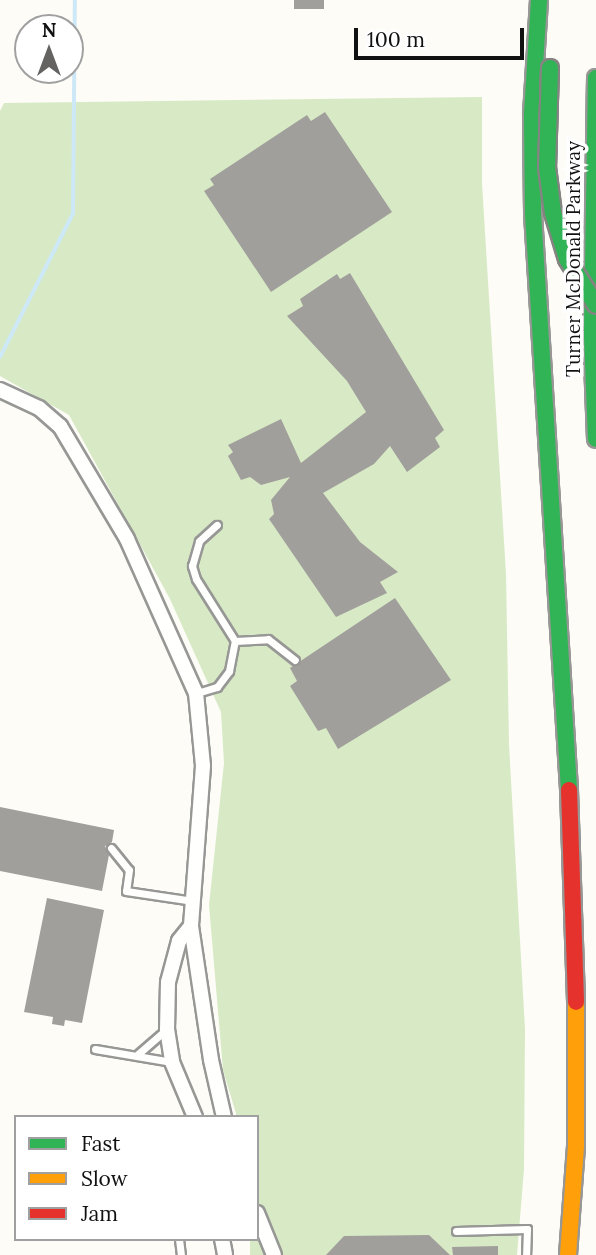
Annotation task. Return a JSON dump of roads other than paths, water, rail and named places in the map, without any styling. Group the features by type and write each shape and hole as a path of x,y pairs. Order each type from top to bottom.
{"highway":[{"path":"539,0 532,116 533,214 574,816 576,1146 583,1255"},
{"path":"554,0 549,191 567,259 596,305"},
{"name":"Turner McDonald Parkway","path":"596,78 596,439"},
{"path":"568,1255 576,1146"}],"street":[{"path":"0,390 39,408 60,426 127,540 196,693 203,766 191,926 211,1060 225,1115"},
{"path":"191,926 179,941 168,982 167,1029 172,1062 194,1115"},
{"path":"259,1218 274,1255"}],"lane":[{"path":"196,693 217,687 229,671 235,641 196,579 192,566 198,541 217,525"},
{"path":"235,641 253,636 268,639 295,660"},
{"path":"111,848 130,870 126,891 193,901"},
{"path":"138,1054 167,1029"},
{"path":"95,1049 138,1054 172,1062"},
{"path":"456,1231 527,1229 526,1255"}],"waterway":[{"path":"0,357 73,214 75,0"}]}
